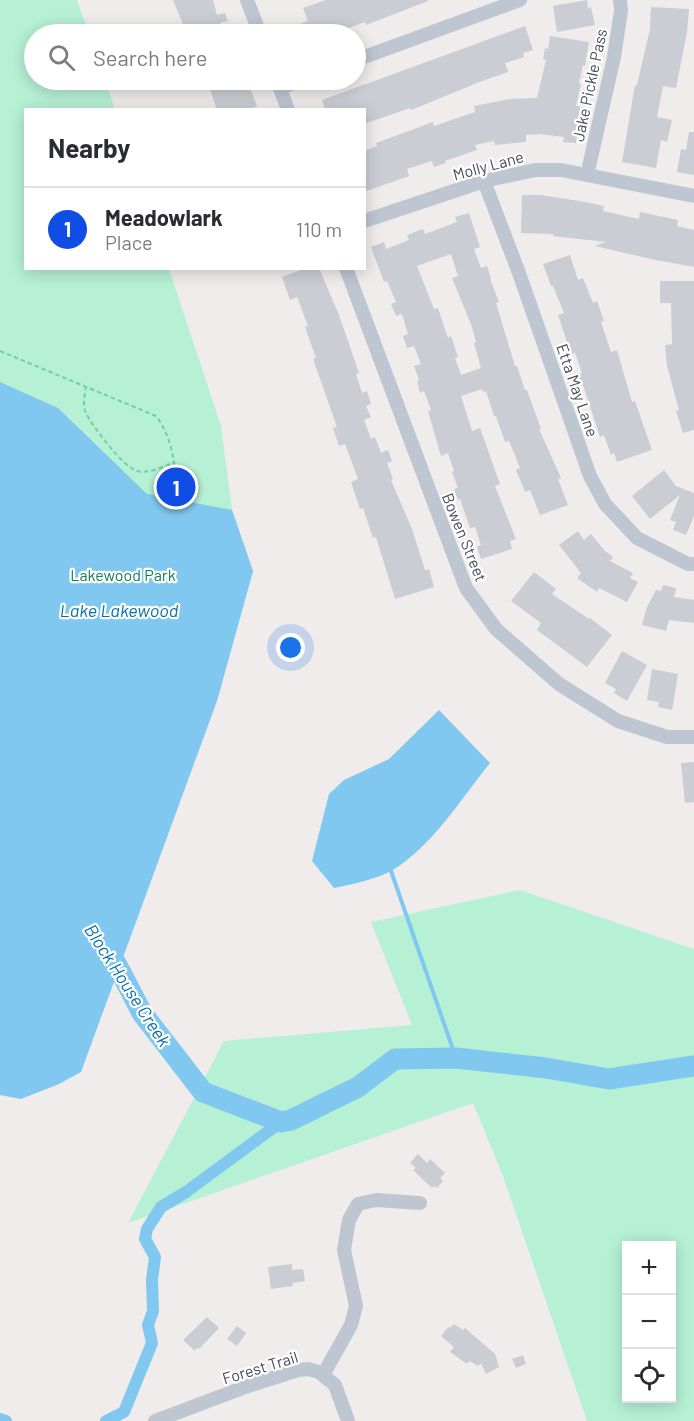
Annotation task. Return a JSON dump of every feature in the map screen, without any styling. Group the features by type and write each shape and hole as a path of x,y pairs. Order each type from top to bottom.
{"street":[{"path":"247,0 256,24"},
{"path":"366,56 520,0"},
{"name":"Jake Pickle Pass","path":"587,175 614,57 621,11 620,0"},
{"path":"280,90 287,108"},
{"name":"Molly Lane","path":"366,220 484,181 534,170 561,170 694,196"},
{"name":"Etta May Lane","path":"484,181 519,273 590,476 605,504 637,538 688,564 694,564"},
{"name":"Bowen Street","path":"347,270 466,588 496,629 559,684 618,721 667,736 694,737"},
{"path":"348,1421 335,1385 323,1375 351,1325 356,1306 344,1250 349,1220 358,1204 376,1200 420,1203"},
{"name":"Forest Trail","path":"155,1421 298,1370 308,1370 323,1375"}],"path":[{"path":"0,351 156,416 164,426 177,483"},
{"path":"86,386 85,412 120,459 135,471 141,472 148,472 174,462"}],"green space":[{"name":"Lakewood Park","path":"0,0 77,0 85,24 24,24 24,90 108,90 115,108 24,108 24,270 169,270 221,426 232,510 253,571 217,701 0,787"},
{"path":"520,890 694,949 694,1421 587,1421 503,1176 473,1103 128,1223 224,1041 412,1025 371,922"}],"water":[{"name":"Lake Lakewood","path":"0,382 58,408 147,494 232,510 253,571 217,701 81,1072 59,1084 21,1099 0,1095"},
{"path":"439,710 490,763 445,822 406,861 377,877 334,888 312,861 329,794 344,780 389,759"}],"building":[{"path":"173,0 213,0 217,15 225,13 228,21 220,24 183,24"},
{"path":"326,0 428,0 366,25 365,22 360,24 300,24 308,21 303,8"},
{"path":"587,0 595,25 557,32 553,6"},
{"path":"651,7 689,9 676,88 663,86 657,117 672,120 667,142 661,140 656,168 622,162 635,85 637,85 650,29"},
{"path":"525,26 533,50 523,53 524,57 505,63 508,72 411,110 410,108 366,123 366,108 324,108 322,100 349,90 366,90 366,84"},
{"path":"550,36 589,42 576,106 580,106 576,143 563,142 564,137 540,134 526,135 526,142 495,145 494,141 475,145 477,150 434,167 432,161 407,169 409,176 366,191 366,150 377,146 376,143 433,122 434,126 475,112 474,106 510,99 537,98 546,60 543,59 545,48 548,49"},
{"path":"210,90 251,90 257,106 252,108 216,108"},
{"path":"689,132 694,132 694,175 677,172 681,149 686,150"},
{"path":"522,195 541,195 585,202 604,206 603,211 639,219 640,212 678,220 677,226 694,230 694,267 595,246 606,242 553,236 554,234 521,233"},
{"path":"469,213 480,247 474,249 481,268 487,266 499,302 496,303 515,366 527,390 541,429 539,429 561,478 558,479 568,505 540,515 530,490 525,492 516,470 520,468 509,441 505,442 486,391 483,392 482,389 461,396 472,431 480,428 500,484 495,486 516,539 510,541 512,549 481,559 477,547 481,545 475,527 470,528 454,489 458,488 448,453 441,456 428,411 431,410 424,391 420,393 417,381 419,380 414,366 421,364 414,346 407,348 403,336 408,334 402,314 396,316 391,304 396,302 387,281 384,282 371,247 384,242 386,249 409,240 407,235 423,229 425,234 457,222 455,217","holes":["451,254 458,276 452,278 472,327 481,368 461,375 451,336 448,338 438,308 434,309 417,266"]},
{"path":"570,255 578,280 583,278 593,303 597,301 611,352 617,350 632,402 635,401 652,450 617,462 614,453 611,455 604,435 600,437 583,385 581,386 578,375 582,373 575,353 571,354 558,315 564,313 543,264"},
{"path":"301,270 320,270 339,315 359,373 356,374 362,393 367,391 371,404 366,406 371,417 364,420 371,439 375,437 381,453 388,450 392,461 387,463 393,479 391,480 412,529 425,570 429,569 434,587 395,599 376,537 373,538 351,482 358,479 345,444 339,446 333,428 337,427 313,359 316,358 305,327 308,326 297,297 290,300 282,277"},
{"path":"660,281 694,281 694,430 683,433 676,411 679,410 667,366 665,345 672,344 671,303 660,303"},
{"path":"664,470 676,486 694,493 694,516 686,535 673,530 676,522 670,520 680,495 650,519 632,496"},
{"path":"578,531 584,540 591,534 613,557 610,561 633,573 630,578 638,582 627,602 599,588 597,592 577,578 581,573 559,545"},
{"path":"534,572 556,589 552,594 612,635 587,667 537,630 541,623 511,601"},
{"path":"663,585 676,588 674,597 694,600 694,623 669,620 666,631 642,625 647,607 656,590 661,591"},
{"path":"622,651 647,665 627,701 614,693 616,689 605,683"},
{"path":"652,669 678,674 672,710 658,707 659,702 647,700"},
{"path":"694,762 694,802 685,803 681,763"},
{"path":"418,1154 427,1163 430,1159 445,1173 440,1178 443,1181 437,1188 434,1186 432,1188 413,1170 416,1168 410,1163"},
{"path":"292,1264 292,1270 303,1269 305,1281 292,1283 293,1286 271,1289 268,1267"},
{"path":"207,1317 219,1328 195,1351 183,1340"},
{"path":"454,1324 463,1330 465,1328 495,1354 499,1367 486,1374 481,1363 478,1366 470,1361 467,1364 450,1352 454,1347 441,1336 448,1327"},
{"path":"237,1326 246,1333 237,1346 227,1339"},
{"path":"523,1355 526,1364 516,1368 512,1359"}],"waterway":[{"path":"391,871 456,1058"},
{"name":"Block House Creek","path":"103,946 117,965 142,1013 203,1092 281,1122 291,1120 358,1087 395,1059 456,1058 546,1068 609,1079 694,1066"},
{"path":"106,1421 124,1412 152,1343 148,1325 153,1311 152,1280 155,1257 145,1239 147,1229 161,1207 186,1192 281,1122"},
{"path":"0,1419 6,1421"}],"place":[{"name":"Meadowlark","path":"176,487"}]}
